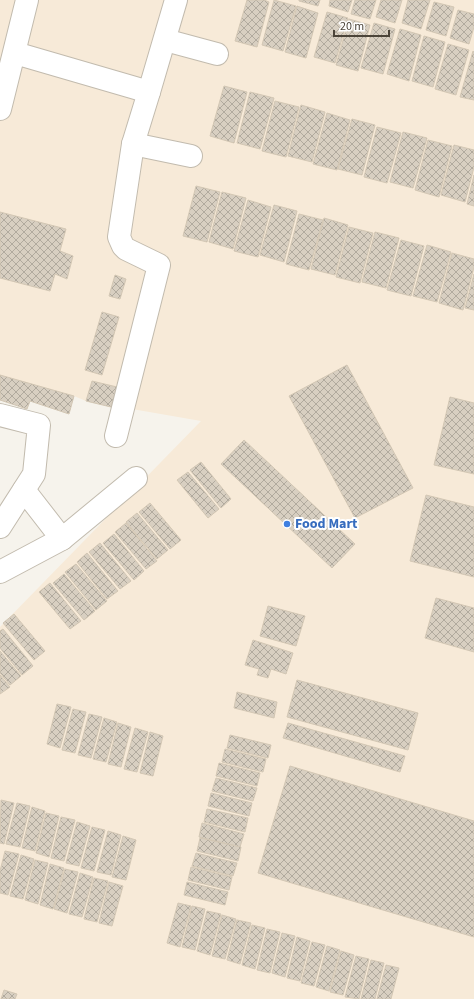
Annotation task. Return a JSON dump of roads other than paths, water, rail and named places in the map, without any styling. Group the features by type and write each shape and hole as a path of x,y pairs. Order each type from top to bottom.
{"street":[{"path":"0,109 27,0"},
{"path":"116,436 159,265 126,249 119,237 133,144 176,0"},
{"path":"165,40 217,54"},
{"path":"14,53 149,92"},
{"path":"133,144 191,156"},
{"path":"0,415 39,426 34,474 0,527"},
{"path":"0,572 62,539 136,478"},
{"path":"24,490 62,539"}],"place":[{"name":"Food Mart","path":"287,524"}]}
